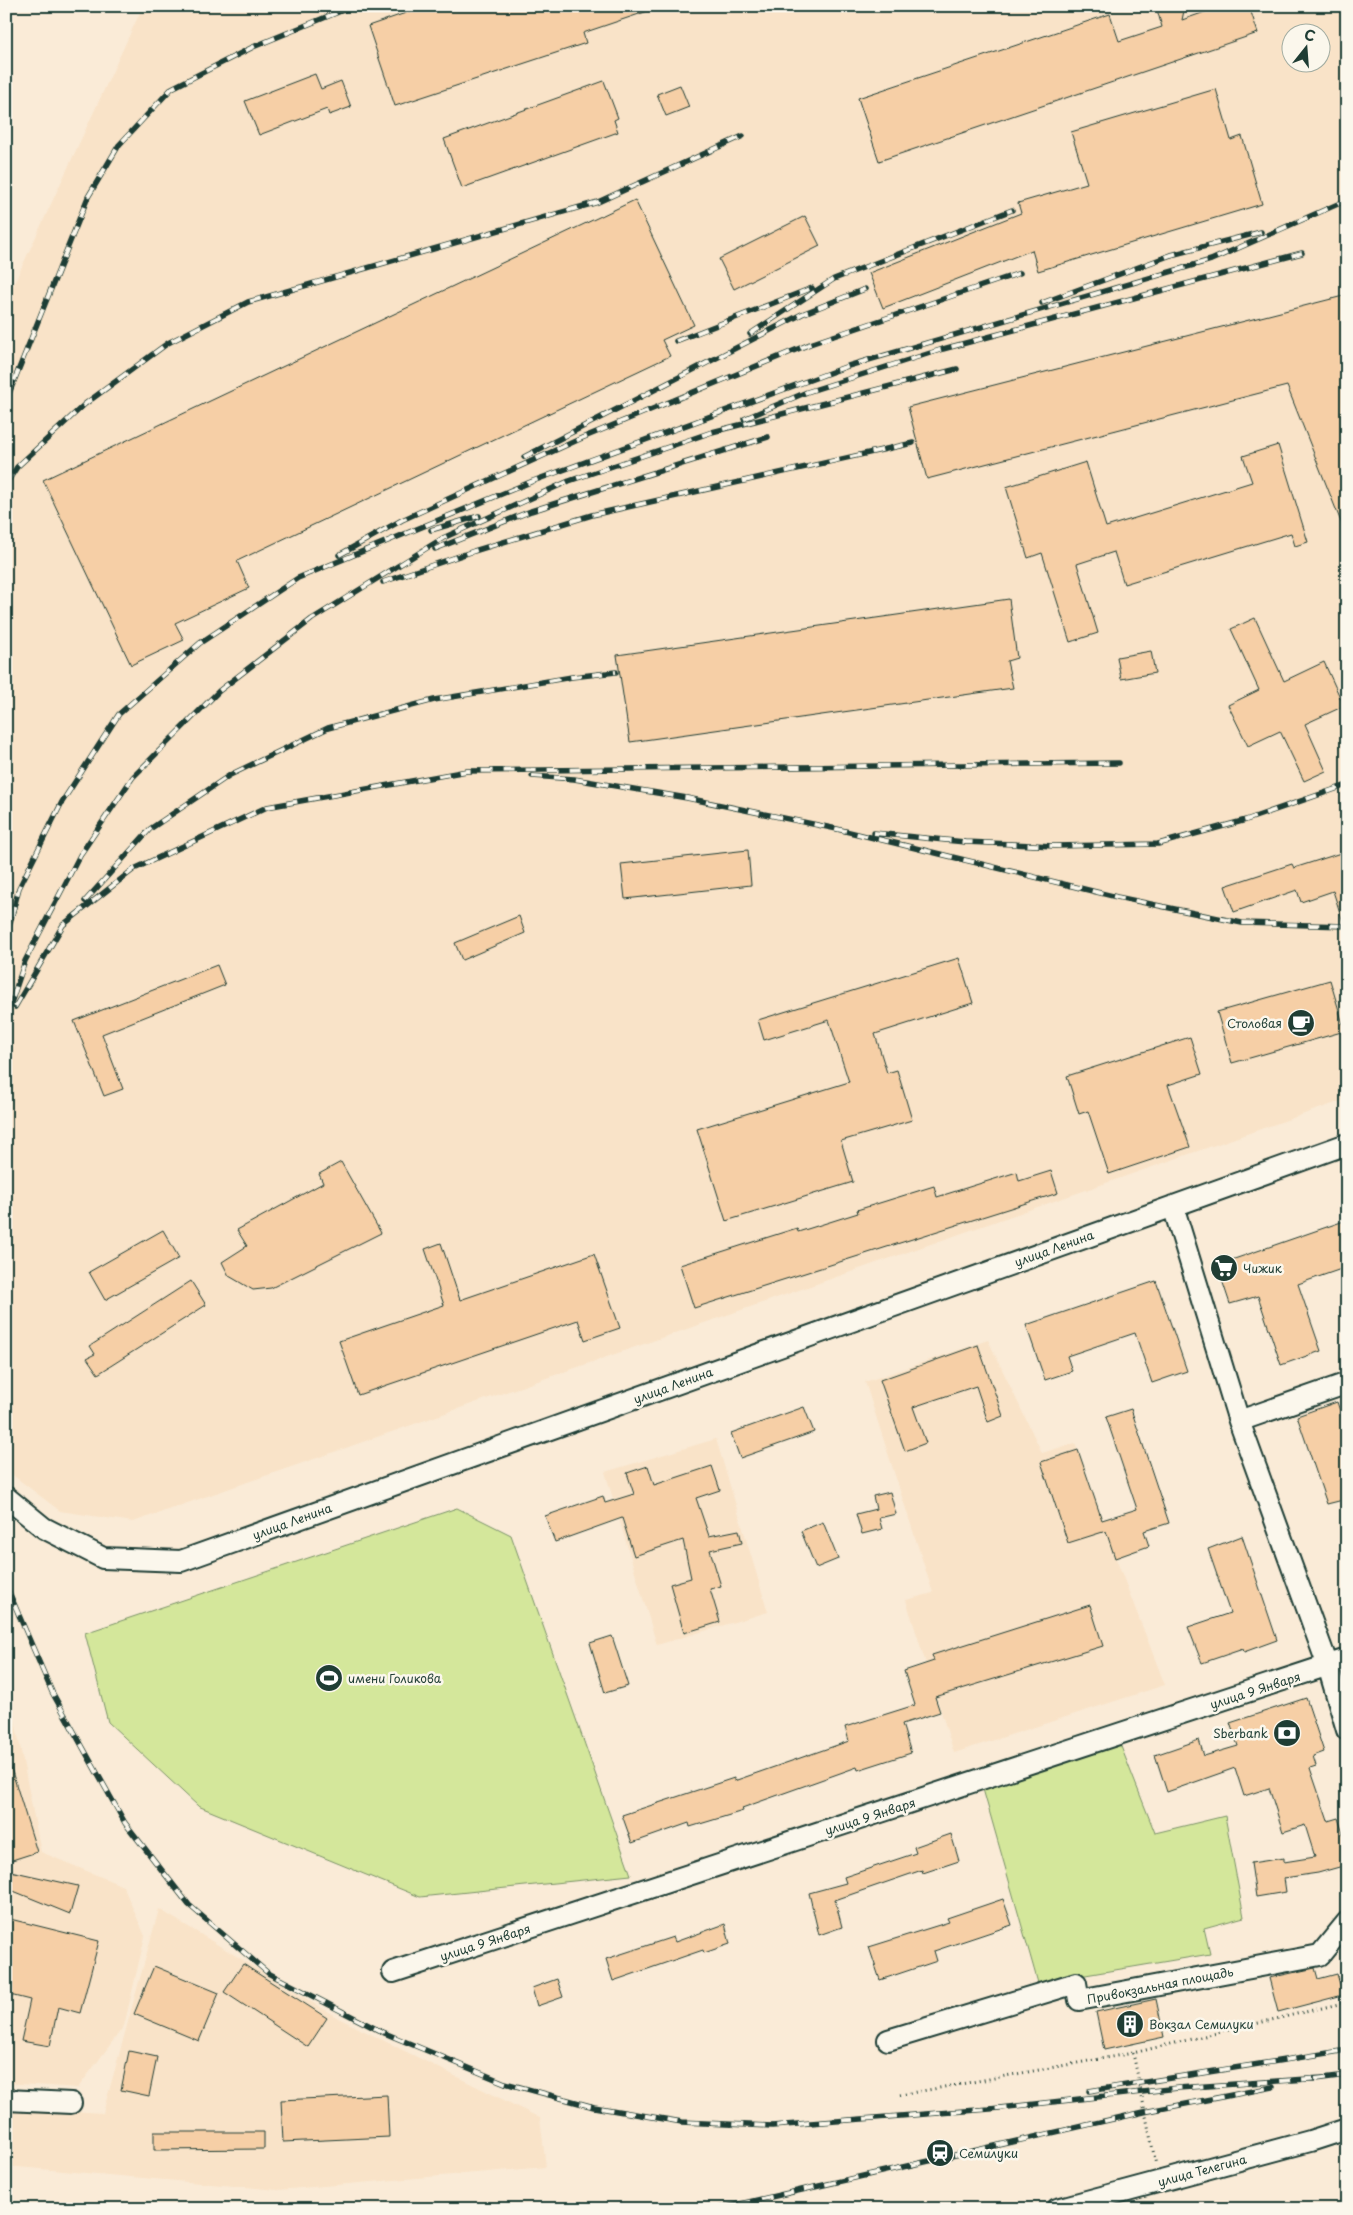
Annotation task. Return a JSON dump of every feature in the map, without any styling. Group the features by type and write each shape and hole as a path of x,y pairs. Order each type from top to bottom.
{"street":[{"name":"улица Ленина","path":"6,1497 44,1528 103,1558 181,1561 1347,1144"},
{"path":"1173,1206 1239,1421 1328,1666 1347,1730"},
{"path":"1239,1421 1347,1382"},
{"name":"улица 9 Января","path":"393,1972 1347,1659"},
{"name":"Привокзальная площадь","path":"888,2040 1076,1982 1079,2000 1320,1955 1347,1922"},
{"path":"6,2100 71,2103"},
{"name":"улица Телегина","path":"1057,2209 1310,2141 1347,2128"}],"path":[{"path":"900,2096 1133,2053 1347,2002"},
{"path":"1133,2053 1160,2182"}],"shaded area":[{"path":"143,6 1347,6 1347,1099 133,1522 60,1511 6,1470 6,301"},
{"path":"988,1340 1042,1453 1075,1443 1113,1551 1165,1685 954,1753 906,1600 933,1593 865,1382"},
{"path":"716,1439 768,1612 657,1645 605,1472"},
{"path":"6,1675 41,1852 123,1886 145,1936 124,2026 78,2088 6,2083"},
{"path":"159,1909 338,2018 540,2118 546,2167 278,2190 6,2166 6,2107 103,2113"}],"green space":[{"name":"имени Голикова","path":"457,1508 511,1535 631,1875 420,1897 198,1806 108,1722 85,1633"},
{"path":"1120,1744 1155,1833 1225,1816 1244,1917 1204,1928 1210,1954 1038,1983 983,1789"}],"building":[{"path":"426,6 654,6 654,9 583,33 586,43 395,106 368,26"},
{"path":"1156,6 1185,6 1182,20 1222,6 1249,6 1258,33 879,161 858,98 1110,14 1119,41 1162,27"},
{"path":"315,74 321,89 341,81 351,107 329,115 327,109 259,135 245,101"},
{"path":"604,81 618,118 614,120 618,132 462,188 444,139"},
{"path":"680,85 689,107 666,116 657,94"},
{"path":"1216,89 1231,140 1242,136 1262,204 1038,271 1032,250 883,308 869,273 1021,213 1018,203 1087,183 1071,132"},
{"path":"635,200 694,325 662,340 670,356 237,561 249,588 175,623 184,640 131,665 43,480"},
{"path":"805,216 820,246 734,289 719,259"},
{"path":"1347,295 1347,537 1287,386 927,479 908,407"},
{"path":"1278,445 1308,542 1295,546 1291,533 1124,584 1114,552 1077,564 1098,633 1070,642 1042,553 1028,558 1006,487 1086,462 1106,527 1252,482 1243,456"},
{"path":"1009,599 1017,658 1007,661 1013,688 630,742 617,655"},
{"path":"1255,618 1284,681 1324,662 1344,706 1305,724 1326,771 1304,781 1280,731 1248,746 1228,705 1259,690 1231,629"},
{"path":"1151,651 1155,673 1121,679 1117,657"},
{"path":"748,850 751,885 625,899 621,864"},
{"path":"1347,851 1347,924 1344,925 1333,891 1301,902 1297,890 1234,912 1225,886 1292,864 1294,868"},
{"path":"519,916 525,933 462,960 455,943"},
{"path":"959,958 973,1003 875,1034 887,1073 897,1070 912,1120 841,1141 853,1182 726,1221 697,1129 849,1082 829,1020 764,1040 758,1020"},
{"path":"217,965 225,985 102,1034 123,1089 104,1096 74,1021"},
{"path":"1330,980 1345,1031 1232,1063 1217,1012"},
{"path":"1190,1037 1202,1074 1168,1085 1190,1147 1109,1174 1088,1111 1079,1114 1067,1076"},
{"path":"341,1162 381,1233 271,1288 253,1290 229,1276 222,1262 247,1246 237,1230 323,1183 319,1174"},
{"path":"1051,1171 1058,1193 694,1308 680,1265 797,1228 798,1232 858,1213 857,1210 934,1186 937,1197 1017,1172 1019,1181"},
{"path":"1347,1220 1347,1267 1298,1284 1321,1351 1281,1365 1258,1296 1230,1304 1217,1265"},
{"path":"163,1230 179,1258 105,1300 89,1272"},
{"path":"441,1243 460,1300 594,1254 620,1328 585,1340 578,1320 358,1395 339,1341 444,1305 425,1249"},
{"path":"191,1281 206,1305 98,1374 87,1358 95,1354 90,1346"},
{"path":"1156,1281 1187,1371 1152,1383 1135,1333 1067,1356 1072,1371 1045,1380 1026,1325"},
{"path":"978,1345 1003,1416 988,1422 976,1386 913,1407 926,1443 905,1451 880,1380"},
{"path":"1337,1402 1347,1432 1347,1499 1327,1504 1297,1416"},
{"path":"804,1407 814,1432 740,1458 731,1433"},
{"path":"1131,1409 1169,1523 1144,1531 1149,1546 1115,1558 1106,1531 1068,1543 1041,1462 1078,1450 1102,1520 1137,1509 1106,1417"},
{"path":"648,1466 654,1485 712,1466 720,1490 696,1498 709,1536 739,1530 742,1543 710,1550 721,1586 710,1589 720,1622 684,1633 670,1584 691,1578 683,1540 634,1556 622,1518 555,1542 545,1516 603,1496 605,1503 634,1494 627,1473"},
{"path":"890,1492 896,1514 879,1518 882,1529 862,1534 856,1514 876,1509 873,1496"},
{"path":"823,1522 838,1559 816,1568 801,1531"},
{"path":"1242,1536 1277,1640 1244,1652 1243,1649 1202,1663 1188,1627 1230,1613 1208,1549"},
{"path":"1090,1605 1103,1646 935,1697 940,1712 902,1724 911,1753 858,1770 857,1767 742,1808 743,1811 690,1827 689,1823 632,1843 622,1815 734,1778 734,1781 849,1741 845,1727 915,1705 904,1671 934,1661 932,1655"},
{"path":"612,1636 628,1686 605,1693 590,1643"},
{"path":"1306,1698 1324,1752 1313,1756 1316,1766 1310,1768 1328,1821 1338,1818 1347,1846 1347,1860 1343,1866 1318,1873 1284,1878 1286,1892 1256,1897 1251,1863 1284,1858 1284,1862 1315,1857 1305,1825 1283,1832 1269,1788 1244,1796 1235,1768 1167,1792 1155,1755 1199,1740 1204,1756 1238,1746 1230,1723"},
{"path":"6,1765 10,1765 37,1852 6,1862"},
{"path":"951,1834 959,1861 923,1873 922,1870 835,1900 842,1927 819,1935 809,1893 846,1883 844,1877 916,1853 914,1847"},
{"path":"6,1870 78,1886 70,1914 6,1888"},
{"path":"1003,1899 1012,1925 934,1951 937,1961 880,1980 869,1947 949,1922 947,1918"},
{"path":"6,1918 99,1941 80,2013 58,2007 50,2046 21,2041 30,2000 6,1994"},
{"path":"725,1924 730,1944 704,1953 703,1950 613,1981 606,1959 673,1937 675,1942"},
{"path":"243,1964 327,2018 308,2047 224,1992"},
{"path":"154,1966 219,1993 199,2041 134,2014"},
{"path":"1315,1968 1318,1979 1337,1974 1343,1995 1278,2012 1269,1978"},
{"path":"557,1979 563,1997 537,2006 532,1988"},
{"name":"Вокзал Семилуки","path":"1156,1999 1164,2037 1104,2050 1096,2012"},
{"path":"129,2051 157,2057 149,2096 121,2090"},
{"path":"387,2095 389,2137 283,2142 281,2100"},
{"path":"154,2132 264,2132 264,2149 154,2150"}],"railway":[{"path":"6,401 88,197 119,145 172,88 253,47 353,6"},
{"path":"6,484 17,467 85,404 168,343 248,302 598,202 743,136"},
{"path":"6,938 19,888 62,802 119,714 200,643 298,578 533,481 848,366 1211,260 1347,200"},
{"path":"750,334 834,279 1012,210"},
{"path":"1042,303 1171,255 1261,232"},
{"path":"744,419 807,392 943,349 1302,253"},
{"path":"339,555 402,520 582,438 810,344 1020,273"},
{"path":"676,341 812,288"},
{"path":"524,457 802,314 865,289"},
{"path":"6,1018 25,961 80,855 133,777 219,691 312,619 443,538 569,481 712,432 957,369"},
{"path":"435,549 531,511 768,437"},
{"path":"383,582 474,551 592,515 913,443"},
{"path":"431,530 479,516"},
{"path":"85,901 150,829 230,775 328,728 434,700 572,677 616,672"},
{"path":"15,1007 63,925 134,869 267,807 467,771 1119,763"},
{"path":"532,776 574,779 687,798 837,829 1117,897 1242,923 1347,926"},
{"path":"874,833 965,842 1055,846 1158,844 1246,820 1347,785"},
{"path":"6,1585 52,1692 125,1823 189,1905 268,1973 382,2032 505,2083 594,2107 682,2122 772,2126 990,2109 1178,2088 1322,2078"},
{"path":"1089,2091 1347,2050"},
{"path":"1315,2079 1347,2075"},
{"path":"718,2209 1144,2112 1273,2087"}],"place":[{"name":"Столовая","path":"1301,1023"},
{"name":"Чижик","path":"1224,1268"},
{"name":"имени Голикова","path":"329,1678"},
{"name":"Sberbank","path":"1287,1733"},
{"name":"Вокзал Семилуки","path":"1130,2024"},
{"name":"Семилуки","path":"940,2153"}]}
